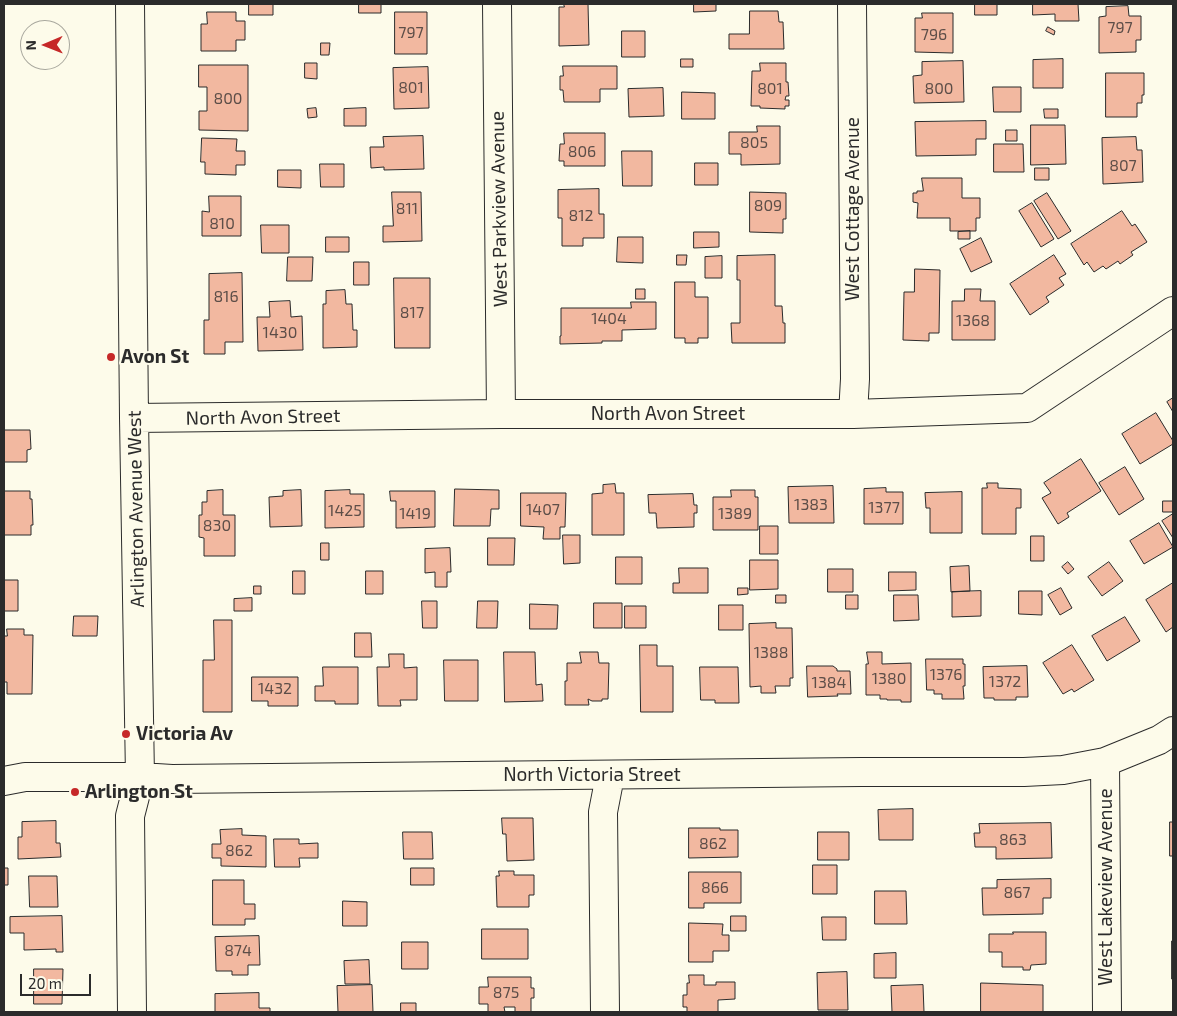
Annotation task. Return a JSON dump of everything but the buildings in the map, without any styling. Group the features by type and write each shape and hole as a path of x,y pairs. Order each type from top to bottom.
{"street":[{"name":"Arlington Avenue West","path":"130,4 140,777 130,816 132,1012"},
{"name":"West Parkview Avenue","path":"496,4 501,414"},
{"name":"West Cottage Avenue","path":"852,4 855,379 853,414"},
{"name":"North Avon Street","path":"134,418 501,414 853,414 1027,408 1173,311"},
{"name":"North Victoria Street","path":"4,781 25,777 182,779 1024,772 1063,770 1105,762 1159,740 1173,731"},
{"name":"West Lakeview Avenue","path":"1105,762 1107,1012"},
{"path":"605,1012 603,812 610,776"}],"place":[{"name":"Avon St","path":"111,357"},
{"name":"Victoria Av","path":"126,734"},
{"name":"Arlington St","path":"75,792"}]}
